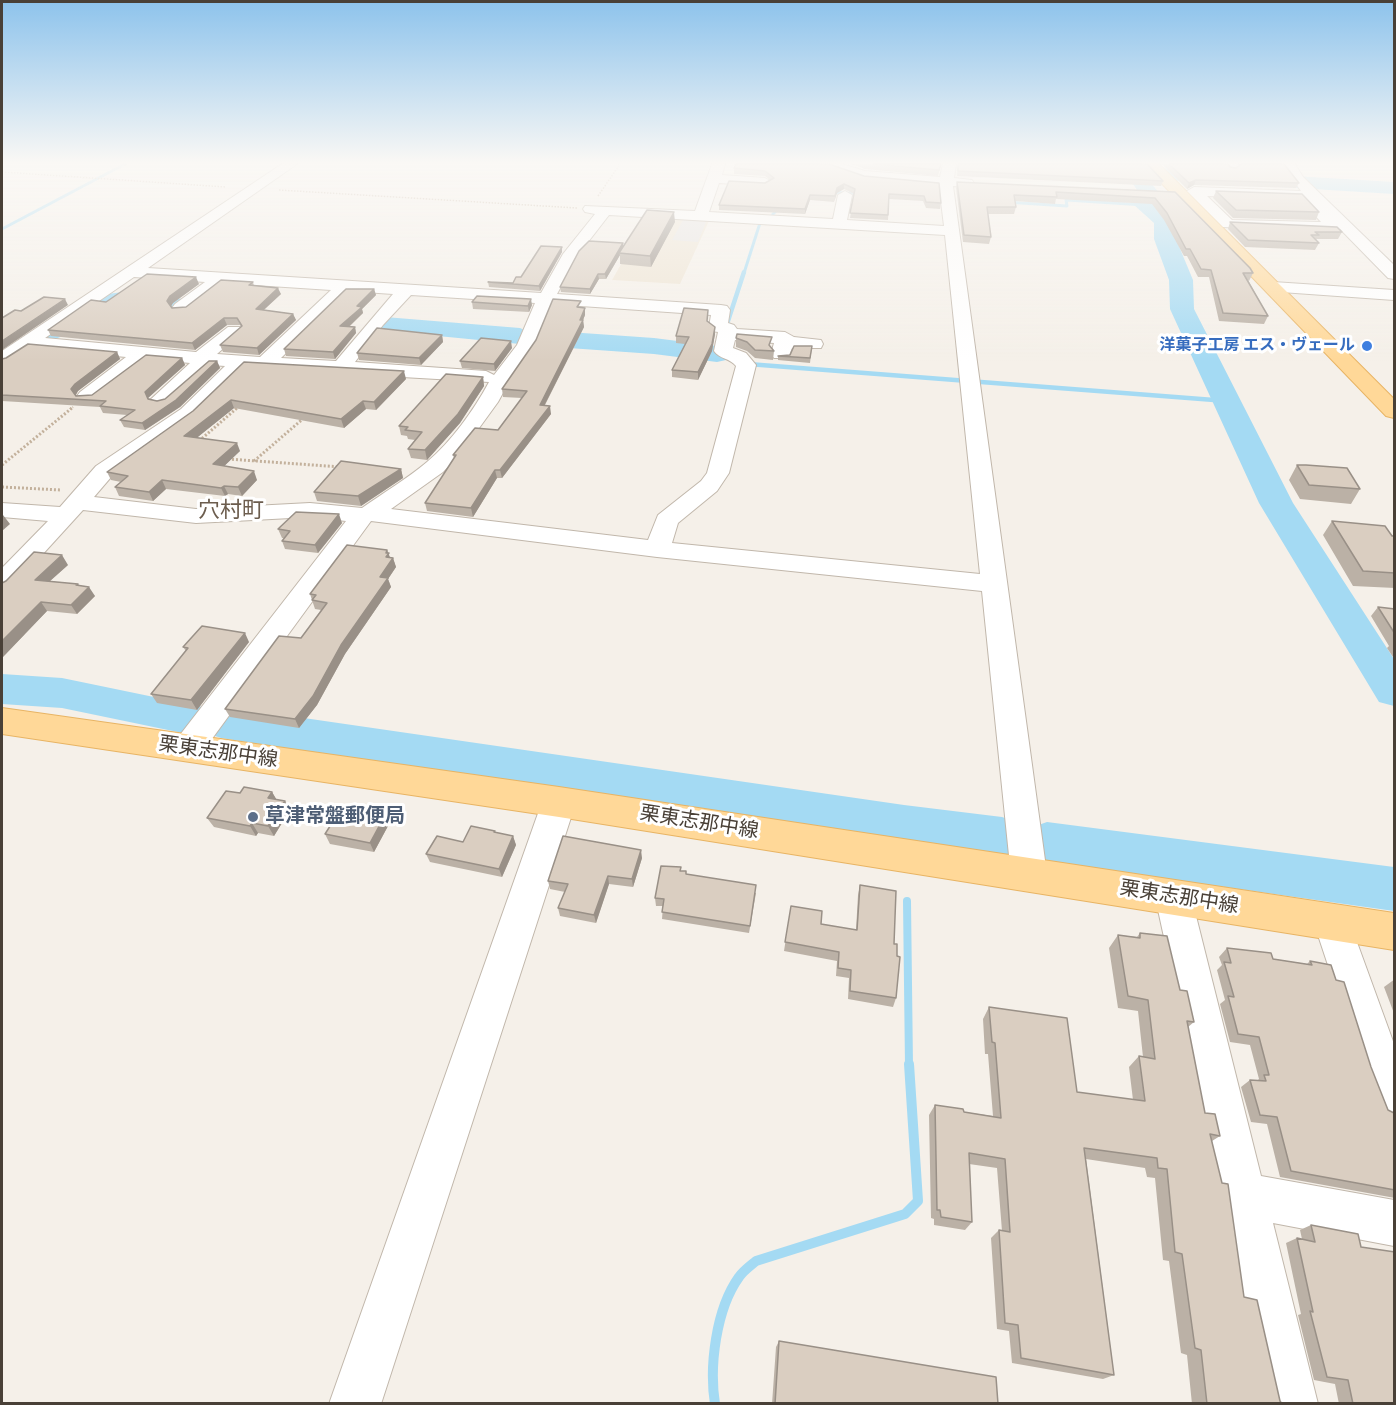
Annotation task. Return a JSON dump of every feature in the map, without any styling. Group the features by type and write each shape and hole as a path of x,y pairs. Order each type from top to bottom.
{"main road":[{"path":"1221,230 1273,287 1395,411"},
{"name":"栗東志那中線","path":"2,721 559,802 1395,932"}],"street":[{"path":"2,359 195,230"},
{"path":"187,749 366,515 435,467 453,448 491,398 501,379 526,346 546,299 585,230"},
{"path":"929,230 952,231 982,470 992,584 1029,875"},
{"path":"1349,230 1395,274"},
{"path":"132,272 721,310 718,327 728,329 723,351 739,357 746,365 718,474 710,486 667,520 657,549"},
{"path":"181,308 220,278"},
{"path":"265,363 345,286"},
{"path":"1273,287 1395,295"},
{"path":"341,367 376,321 406,290"},
{"path":"160,400 234,331"},
{"path":"727,334 785,338 782,348 814,344"},
{"path":"2,335 203,359 501,379"},
{"path":"87,396 144,353"},
{"path":"2,583 104,471 124,455 135,450 188,413 241,362"},
{"path":"2,510 76,503 196,516 310,510 992,584"},
{"path":"355,1404 559,802"},
{"path":"1173,896 1292,1404"},
{"path":"1332,923 1395,1101"},
{"path":"1244,1195 1395,1223"}],"path":[{"path":"2,465 87,396"},
{"path":"199,441 246,400"},
{"path":"254,461 306,416"},
{"path":"224,458 351,469"},
{"path":"2,486 76,503"}],"shaded area":[{"path":"641,230 705,230 680,284 612,280"},
{"path":"678,230 703,230 698,242 672,240"}],"building":[{"path":"634,230 664,230 650,256 619,253"},
{"path":"963,230 990,230 991,237 964,235"},
{"path":"1176,230 1212,230 1250,268 1253,273 1243,273 1268,316 1223,313 1211,270 1201,269 1190,249 1186,249"},
{"path":"1238,230 1340,230 1342,232 1315,232 1319,235 1311,235 1319,243 1248,240"},
{"path":"589,241 623,243 605,274 598,274 590,289 560,287 579,251"},
{"path":"541,246 562,247 539,286 488,282 513,283 516,277 521,277"},
{"path":"147,274 196,277 170,296 167,301 172,308 186,307 221,280 253,282 249,285 278,288 256,309 293,314 257,348 220,345 242,326 237,318 224,318 192,343 48,330 91,300 106,302"},
{"path":"346,289 374,289 357,306 362,307 340,326 355,327 333,352 284,349"},
{"path":"477,296 531,299 528,306 472,302"},
{"path":"44,297 65,299 2,341 2,318 15,310 21,311"},
{"path":"553,299 581,301 577,307 585,308 580,320 583,320 540,405 550,406 500,470 495,470 471,508 425,503 456,455 453,455 475,428 498,430 527,391 502,389 536,340"},
{"path":"684,308 708,310 707,321 715,327 712,344 698,372 672,370 689,337 676,336"},
{"path":"377,328 442,335 419,358 357,353"},
{"path":"737,334 772,337 769,345 774,351 755,350 747,342 736,338"},
{"path":"481,338 511,341 494,364 460,361"},
{"path":"28,344 117,352 75,384 71,389 76,396 92,395 146,355 182,358 145,392 148,399 157,401 165,399 209,361 217,361 176,400 142,423 120,420 135,410 100,406 106,401 2,395 2,359"},
{"path":"794,346 812,346 810,358 778,356 790,355"},
{"path":"244,362 404,371 374,402 363,401 341,419 231,400 184,436 237,443 213,464 254,471 238,487 224,486 221,488 162,480 149,492 115,487 128,476 107,472 193,411"},
{"path":"446,374 483,377 458,414 425,450 408,449 422,432 405,430 408,427 399,426"},
{"path":"341,461 401,469 358,496 314,492"},
{"path":"1297,465 1347,468 1360,489 1309,485"},
{"path":"296,512 339,514 315,545 282,541 290,531 278,529"},
{"path":"1332,521 1385,526 1392,536 1395,536 1395,573 1363,571"},
{"path":"347,545 387,550 386,553 389,553 386,557 393,558 380,577 388,578 341,645 313,696 295,719 225,709 279,636 301,638 327,603 312,600 316,595 310,594"},
{"path":"34,552 62,555 35,580 89,587 71,605 41,602 2,641 2,583"},
{"path":"1378,607 1395,609 1395,634"},
{"path":"202,626 245,633 191,700 151,694 188,648 183,647"},
{"path":"244,787 272,792 268,798 285,801 268,826 252,823 250,826 207,818 226,791 240,793"},
{"path":"341,809 384,817 370,843 325,834"},
{"path":"471,826 513,836 499,869 426,854 437,836 463,842"},
{"path":"563,836 641,850 632,879 608,876 594,915 558,908 568,884 548,881"},
{"path":"661,866 681,867 680,871 686,871 686,874 756,885 750,926 662,912 664,899 655,898"},
{"path":"860,885 896,891 894,944 897,944 897,956 900,957 896,998 850,991 851,970 838,968 839,952 785,942 791,906 822,911 821,924 857,930"},
{"path":"1140,933 1167,936 1180,990 1187,991 1194,1022 1187,1021 1205,1113 1215,1114 1220,1136 1210,1134 1222,1183 1228,1184 1244,1297 1257,1300 1282,1404 1207,1404 1201,1350 1195,1348 1182,1254 1175,1252 1167,1169 1158,1168 1157,1158 1084,1148 1114,1375 1021,1358 1018,1325 1005,1323 999,1230 1010,1232 1005,1159 969,1153 972,1222 941,1217 940,1210 937,1210 935,1105 1001,1118 995,1043 992,1042 989,1007 1067,1018 1077,1092 1145,1101 1139,1056 1155,1059 1148,1000 1128,996 1118,935 1140,938"},
{"path":"1227,948 1271,953 1273,959 1312,965 1310,961 1331,965 1336,980 1344,982 1371,1067 1388,1110 1395,1115 1395,1190 1291,1171 1277,1117 1260,1115 1250,1080 1266,1081 1264,1075 1269,1075 1259,1037 1238,1034 1228,996 1234,997 1224,962 1231,963"},
{"path":"1311,1225 1358,1234 1361,1247 1395,1252 1395,1404 1353,1404 1348,1380 1327,1377 1310,1311 1313,1312 1297,1238 1315,1242"},
{"path":"779,1341 996,1377 998,1404 775,1404"}],"waterway":[{"path":"744,273 758,230"},
{"path":"1164,230 1165,239 1181,280 1182,309 1276,503 1394,691"},
{"path":"726,327 744,272"},
{"path":"51,333 100,301 123,299 174,304"},
{"path":"385,325 520,336"},
{"path":"540,338 654,346 717,354"},
{"path":"748,364 1227,401"},
{"path":"2,689 62,693 197,720"},
{"path":"221,722 904,825 1002,837"},
{"path":"1047,842 1394,889"},
{"path":"907,901 909,1066"},
{"path":"715,1404 713,1373 716,1338 725,1305 742,1273 756,1261 905,1214 918,1201 909,1064"}],"place":[{"name":"洋菓子工房 エス・ヴェール","path":"1367,346"},
{"name":"草津常盤郵便局","path":"253,817"}],"district":[{"name":"穴村町","path":"231,511"}]}
